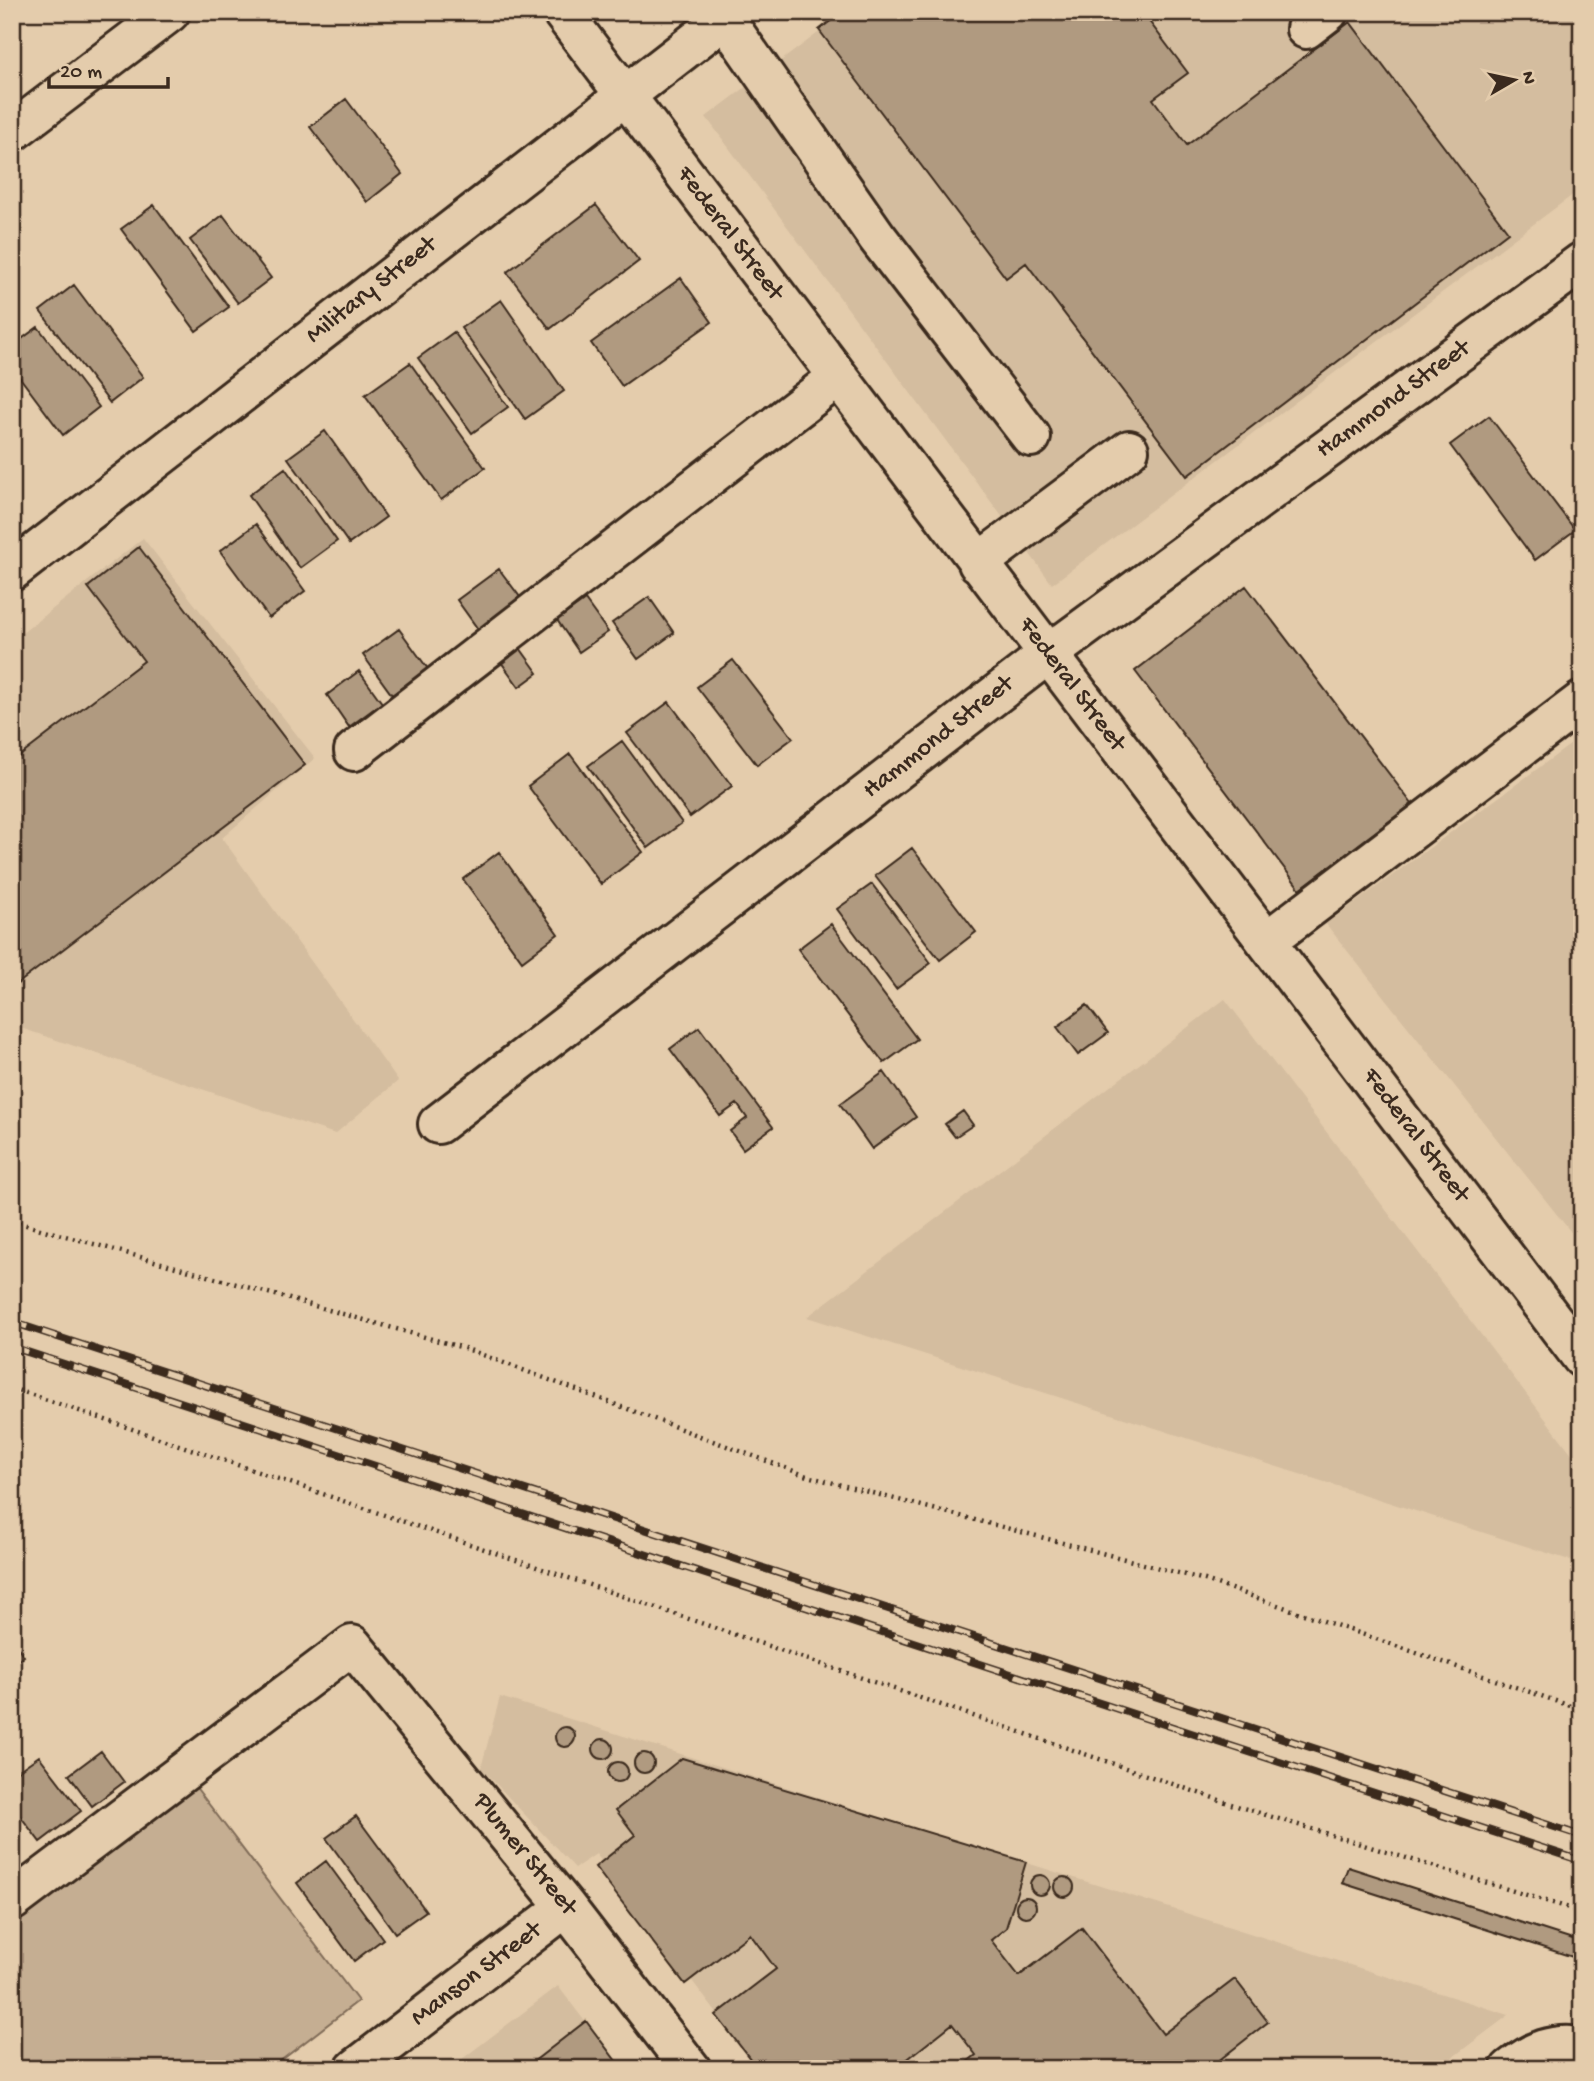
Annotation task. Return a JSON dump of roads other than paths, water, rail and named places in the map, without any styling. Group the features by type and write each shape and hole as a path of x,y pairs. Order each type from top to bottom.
{"street":[{"path":"12,132 170,12"},
{"name":"Federal Street","path":"562,12 1047,655 1268,940 1582,1358"},
{"path":"729,16 877,237 1031,437"},
{"name":"Military Street","path":"12,571 729,16"},
{"name":"Hammond Street","path":"438,1124 1047,655 1582,262"},
{"path":"354,751 837,377"},
{"path":"978,563 1129,450"},
{"path":"1268,940 1582,701"},
{"name":"Plumer Street","path":"12,1901 352,1645 566,1907 691,2069"},
{"name":"Manson Street","path":"355,2069 566,1907"},
{"path":"1516,2064 1540,2049 1564,2044 1582,2047"}],"railway":[{"path":"12,1322 1582,1836"},
{"path":"12,1347 1582,1861"}]}
